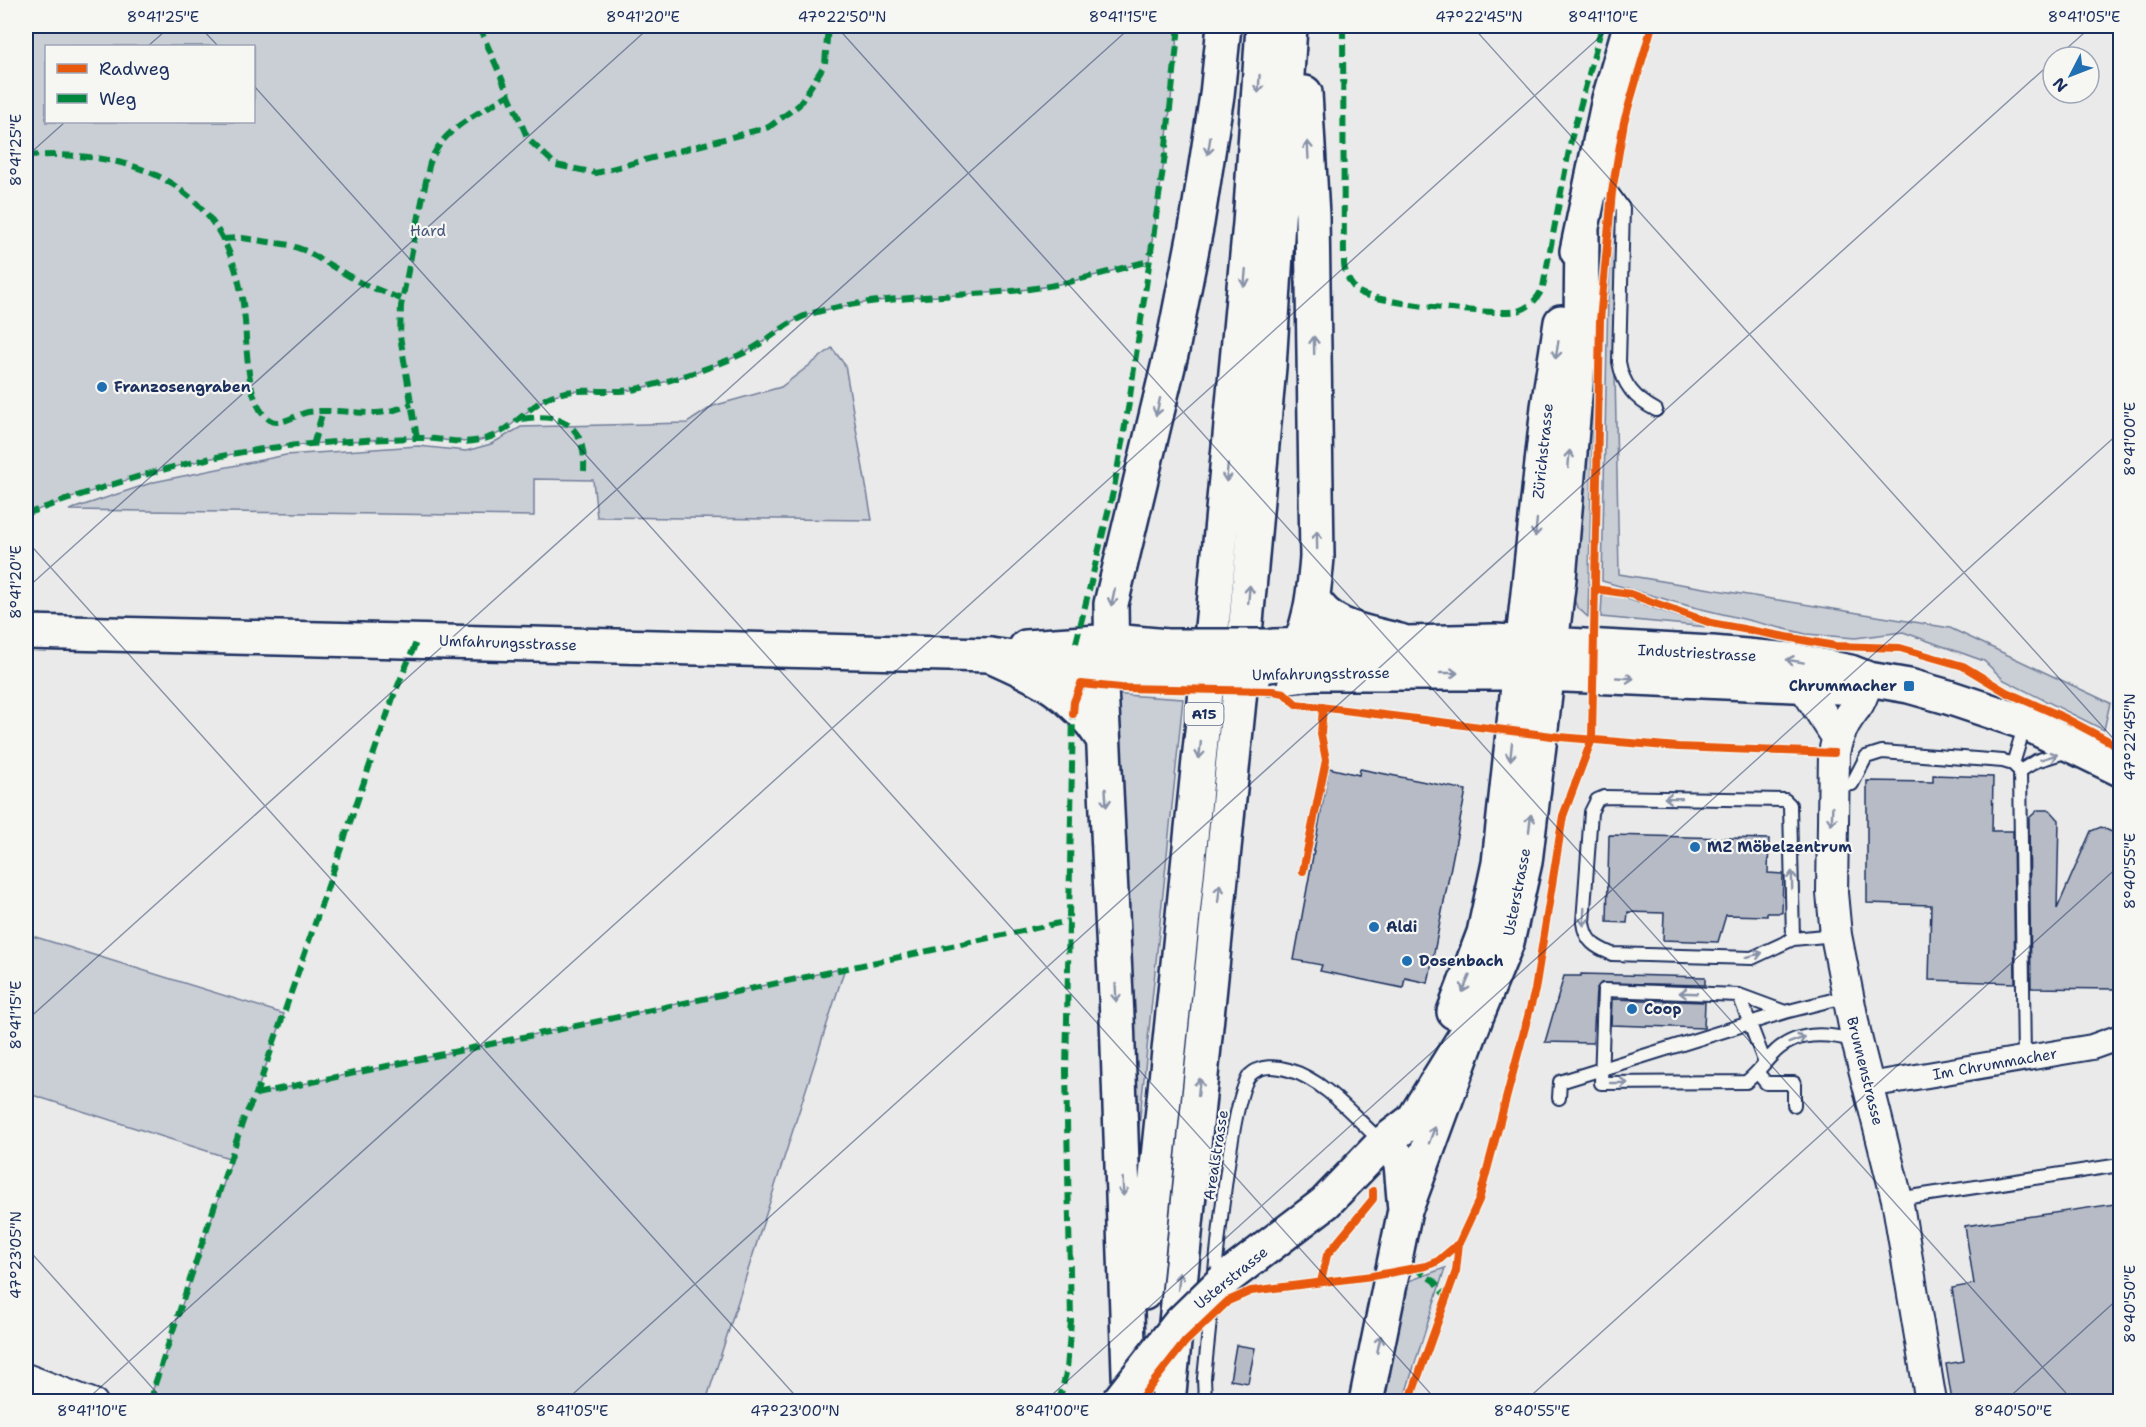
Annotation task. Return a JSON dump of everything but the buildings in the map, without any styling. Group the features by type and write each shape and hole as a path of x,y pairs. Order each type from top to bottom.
{"main road":[{"path":"1132,1401 1101,687 1113,655 1110,626 1111,604 1177,327 1217,95 1224,26"},
{"name":"A15","path":"1132,1401 1206,702 1250,223 1263,26"},
{"name":"A15","path":"1168,1401 1239,700 1264,427 1280,226 1290,26"},
{"path":"1278,659 1313,598 1317,545 1312,227 1301,26"},
{"name":"Zürichstrasse","path":"1535,658 1548,407 1561,323 1589,189 1609,99 1630,26"},
{"path":"1313,598 1322,612 1333,621 1400,641"},
{"name":"Umfahrungsstrasse","path":"26,632 438,640 741,651 990,655 1035,645 1113,655 1278,659 1314,673 1535,658"},
{"name":"Umfahrungsstrasse","path":"1170,658 1225,669 1400,641 1535,658"},
{"path":"990,655 1064,692 1085,714 1103,739"},
{"name":"Industriestrasse","path":"1535,658 1762,656 1850,672 1868,679 1938,694 2026,723 2080,747 2121,769"},
{"name":"Industriestrasse","path":"1535,658 1847,688 1868,679"},
{"name":"Usterstrasse","path":"1118,1401 1180,1323 1224,1280 1325,1203 1383,1143 1413,1120 1475,1020 1502,957 1517,904 1525,862 1535,658"},
{"name":"Usterstrasse","path":"1383,1143 1398,1106 1430,1058 1450,1020 1470,974 1484,933 1499,863 1535,658"},
{"path":"1366,1401 1405,1210 1475,1020"},
{"path":"1383,1143 1397,1156 1401,1164 1405,1210"}],"street":[{"name":"Brunnenstrasse","path":"1868,679 1858,704 1848,716 1837,737 1833,786 1832,893 1836,935 1857,1041 1897,1199 1931,1401"},
{"path":"1803,685 1826,716 1837,737"},
{"name":"Im Chrummacher","path":"1869,1085 2092,1047 2121,1037"},
{"path":"26,1376 95,1401"}],"lane":[{"path":"1589,189 1612,192 1623,208 1619,362 1621,375 1634,395 1656,410"},
{"path":"2024,1059 2017,768 2026,723"},
{"path":"1833,786 1852,784 1866,758 1882,752 2003,760 2017,768 2080,747"},
{"path":"1793,939 1790,805 1785,800 1604,797 1594,804 1591,812 1583,922 1585,934 1591,943 1612,954 1752,958 1793,939 1836,935"},
{"path":"1785,1012 1739,994 1604,990 1601,1083 1746,1082 1780,1047 1796,1039 1833,1035 1857,1041"},
{"path":"1739,994 1750,1023 1766,1083 1794,1083 1794,1104"},
{"path":"1559,1098 1560,1082 1785,1012 1848,996"},
{"name":"Arealstrasse","path":"1205,1401 1204,1378 1223,1202 1239,1103 1246,1080 1260,1068 1272,1067 1302,1075 1328,1093 1383,1143"},
{"path":"1897,1199 2121,1165"}],"green space":[{"name":"Hard","path":"26,26 1179,26 1165,155 1149,261 1044,287 866,302 813,313 795,320 748,351 678,378 625,391 559,393 540,402 500,433 480,440 464,442 424,438 384,439 254,450 154,472 26,514"},
{"path":"1614,216 1620,219 1615,373 1619,574 1950,628 2110,703 2104,730 2004,680 1984,661 1903,632 1855,638 1806,634 1689,606 1602,581 1608,294"},
{"path":"1595,327 1588,617 1577,607 1572,594"},
{"path":"832,348 845,365 872,520 597,517 593,480 534,479 534,516 69,510 154,482 286,455 418,446 466,451 491,444 521,427 687,423 713,406 781,387"},
{"path":"1613,594 1708,627 1601,617 1602,596"},
{"path":"1109,694 1183,699 1133,1185"},
{"path":"26,934 284,1014 256,1094 845,968 706,1401 149,1401 232,1159 26,1093"},
{"path":"1445,1268 1403,1401 1380,1402 1406,1282"}],"marked path":[{"path":"479,26 528,139 556,165 596,173 769,127 799,105 825,64 828,26"},
{"path":"1076,643 1114,488 1129,403 1165,155 1179,26"},
{"path":"1343,26 1344,265 1349,280 1359,292 1370,296 1437,307 1487,312 1518,311 1530,305 1543,287 1571,140 1602,26"},
{"path":"417,438 400,336 401,306 429,166 442,142 461,124 508,95"},
{"path":"26,156 69,155 109,160 145,170 176,187 203,210 223,239 237,276 245,321 247,360 252,389 262,413 270,420 279,422 316,411 380,413 412,404"},
{"path":"223,239 242,238 290,245 306,251 361,283 401,299"},
{"path":"26,514 154,472 254,450 384,439 424,438 464,442 480,440 500,433 540,402 559,393 625,391 678,378 748,351 795,320 813,313 866,302 1044,287 1149,261"},
{"path":"313,445 323,411"},
{"path":"522,419 550,418 570,426 577,433 581,443 584,471"},
{"path":"149,1402 244,1118 256,1094 394,695 417,640"},
{"path":"1059,1402 1067,1369 1071,1321 1066,1071 1073,714"},
{"path":"256,1094 1069,921"},
{"path":"1414,1268 1434,1281 1447,1298"}],"cycle path":[{"path":"1409,1402 1456,1271 1459,1243 1479,1200 1535,990 1563,816 1592,739 1600,321 1612,192 1624,122 1652,26"},
{"path":"1595,589 1630,594 1711,623 1835,646 1900,648 1963,666 2006,692 2065,718 2120,747"},
{"path":"1073,714 1074,702 1081,684 1121,688 1272,691 1284,693 1296,704 1560,737 1678,747 1834,753"},
{"path":"1303,871 1326,760 1321,734 1323,707"},
{"path":"1321,1282 1327,1255 1373,1199 1373,1191"},
{"path":"1138,1402 1185,1342 1228,1301 1251,1291 1372,1276 1426,1266 1438,1261 1459,1243"}],"place":[{"name":"Franzosengraben","path":"102,387"},
{"name":"Chrummacher","path":"1909,686"},
{"name":"MZ Möbelzentrum","path":"1695,847"},
{"name":"Aldi","path":"1374,927"},
{"name":"Dosenbach","path":"1407,961"},
{"name":"Coop","path":"1632,1009"}]}
